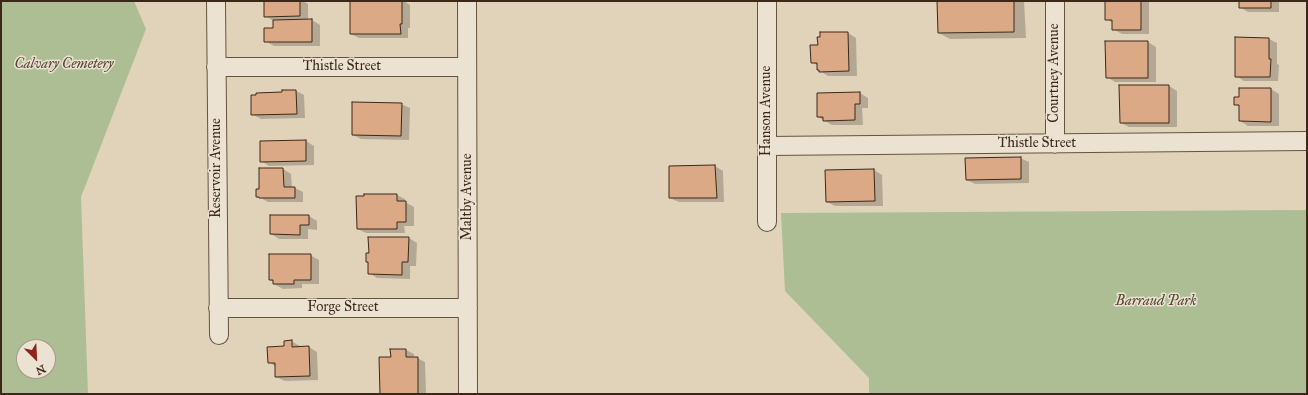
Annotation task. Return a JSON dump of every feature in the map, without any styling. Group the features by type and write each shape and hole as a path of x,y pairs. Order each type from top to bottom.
{"street":[{"name":"Reservoir Avenue","path":"216,1 218,335"},
{"name":"Maltby Avenue","path":"467,1 468,394"},
{"name":"Hanson Avenue","path":"767,1 767,222"},
{"name":"Courtney Avenue","path":"1055,1 1055,144"},
{"name":"Thistle Street","path":"216,67 467,67"},
{"name":"Thistle Street","path":"767,146 1307,141"},
{"name":"Forge Street","path":"218,308 468,308"}],"green space":[{"name":"Calvary Cemetery","path":"1,1 134,1 146,29 81,197 88,394 1,394"},
{"name":"Barraud Park","path":"1307,210 1307,394 869,394 869,378 785,291 781,213"}],"building":[{"path":"264,1 300,1 300,16 264,17"},
{"path":"350,1 402,1 402,24 400,24 401,34 350,34"},
{"path":"937,1 1014,1 1014,32 938,33"},
{"path":"1105,1 1141,1 1141,30 1112,30 1112,20 1105,20"},
{"path":"1239,1 1271,1 1271,8 1239,8"},
{"path":"312,19 312,42 264,42 264,28 273,28 273,20"},
{"path":"820,32 848,32 849,71 819,72 819,70 817,70 817,63 811,63 810,45 818,45 817,37 820,37"},
{"path":"1235,37 1269,38 1269,59 1271,59 1270,77 1235,77"},
{"path":"1105,41 1148,41 1148,78 1106,78"},
{"path":"1119,85 1169,85 1169,123 1120,123"},
{"path":"1239,88 1271,88 1271,122 1239,121 1239,105 1234,105 1234,97 1239,97"},
{"path":"282,90 296,90 297,114 251,115 251,95 256,95 256,93 282,92"},
{"path":"860,92 860,104 855,104 855,120 823,121 823,117 817,117 817,93"},
{"path":"352,102 402,103 401,136 352,135"},
{"path":"306,140 306,161 260,162 260,141"},
{"path":"1021,157 1021,179 966,180 965,158"},
{"path":"715,165 717,198 669,198 669,166"},
{"path":"259,168 283,168 284,187 295,187 295,198 256,197 256,189 259,189"},
{"path":"874,169 875,201 826,202 825,170"},
{"path":"364,194 397,194 397,201 406,201 406,222 397,222 397,229 357,229 356,196 364,196"},
{"path":"270,215 309,215 309,225 300,225 300,235 270,234"},
{"path":"368,237 409,237 408,262 402,262 402,275 368,274 366,253 369,253"},
{"path":"269,254 311,254 311,280 294,280 294,284 273,284 273,280 269,280"},
{"path":"292,340 292,347 309,346 310,376 275,377 275,363 268,363 267,347 284,346 284,341"},
{"path":"390,349 406,349 406,357 418,357 418,394 380,394 379,357 391,357"}]}
